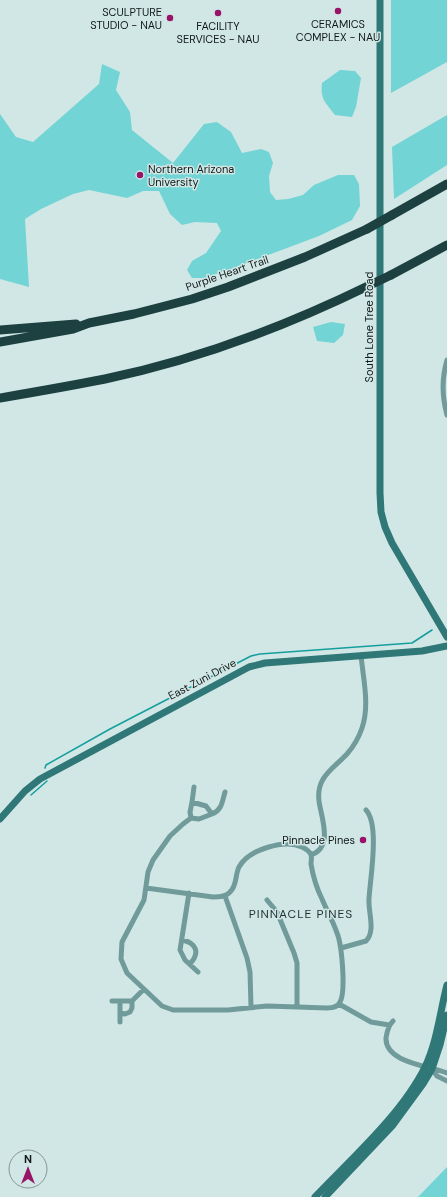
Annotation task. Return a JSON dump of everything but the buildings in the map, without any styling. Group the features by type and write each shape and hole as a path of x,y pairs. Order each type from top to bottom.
{"highway":[{"name":"Purple Heart Trail","path":"0,342 73,329 134,314 228,287 306,257 367,229 447,184"},
{"path":"0,398 105,379 218,348 312,313 391,275 447,245"},
{"path":"0,330 89,324"}],"main road":[{"name":"South Lone Tree Road","path":"380,0 379,416 381,512 385,527 392,543 447,637"},
{"name":"East Zuni Drive","path":"0,819 25,791 40,779 249,667 265,663 422,651 447,646"},
{"path":"315,1197 388,1121 418,1080 429,1068 447,985"},
{"path":"325,1197 393,1125 415,1096 440,1045 447,1015"}],"street":[{"path":"447,360 443,389 447,415"},
{"path":"311,855 319,850 324,841 325,835 319,802 320,784 327,772 341,760 354,745 364,720 366,704 361,655"},
{"path":"191,818 190,812 194,787"},
{"path":"146,888 213,897 225,896 233,888 237,872 241,864 249,856 275,845 295,845 307,850 311,855 311,865 317,887 338,934 341,948 343,964 342,995 339,1004 332,1008 267,1006 228,1010 178,1011 162,1006 127,972 122,964 122,942 141,906 146,888 148,872 153,860 170,836 191,818 199,819 220,809 225,792"},
{"path":"192,802 206,806 212,814"},
{"path":"341,948 366,941 371,933 369,901 373,870 372,825 371,817 366,810"},
{"path":"188,894 181,954 185,960 198,972"},
{"path":"225,896 247,958 250,972 251,1007"},
{"path":"267,900 277,912 296,958 297,1007"},
{"path":"182,940 191,943 196,949 196,957 190,964"},
{"path":"120,1013 125,1014 130,1012 132,1008 132,1001 144,989"},
{"path":"112,1001 132,1001"},
{"path":"120,1001 120,1022"},
{"path":"339,1004 371,1022 391,1023 386,1040 391,1051 396,1055 408,1062 447,1072"},
{"path":"429,1068 437,1076 447,1081"}],"shaded area":[{"path":"391,0 447,0 447,62 391,93"},
{"path":"102,64 120,72 116,90 130,112 132,130 173,163 204,124 217,122 231,132 242,153 261,149 269,152 273,163 269,176 270,192 276,200 288,199 303,195 314,185 338,175 354,175 359,184 360,206 352,220 319,236 239,266 205,278 192,278 187,270 192,261 206,253 221,231 217,223 195,222 182,225 170,214 159,191 143,191 127,198 89,190 73,194 41,209 25,219 29,287 0,279 0,114 16,137 33,142 99,84"},
{"path":"340,70 355,71 361,78 356,107 352,117 335,115 323,97 322,83"},
{"path":"447,115 447,165 394,199 392,147"},
{"path":"331,322 345,324 343,335 334,343 317,341 313,327"},
{"path":"447,1167 447,1197 418,1197"}],"waterway":[{"path":"45,768 46,765 110,729 251,656 260,654 412,643 432,630"},
{"path":"31,795 47,781"}],"place":[{"name":"CERAMICS COMPLEX - NAU","path":"338,11"},
{"name":"FACILITY SERVICES - NAU","path":"218,13"},
{"name":"SCULPTURE STUDIO - NAU","path":"170,18"},
{"name":"Northern Arizona University","path":"140,175"},
{"name":"Pinnacle Pines","path":"363,840"}],"district":[{"name":"PINNACLE PINES","path":"301,914"}]}
